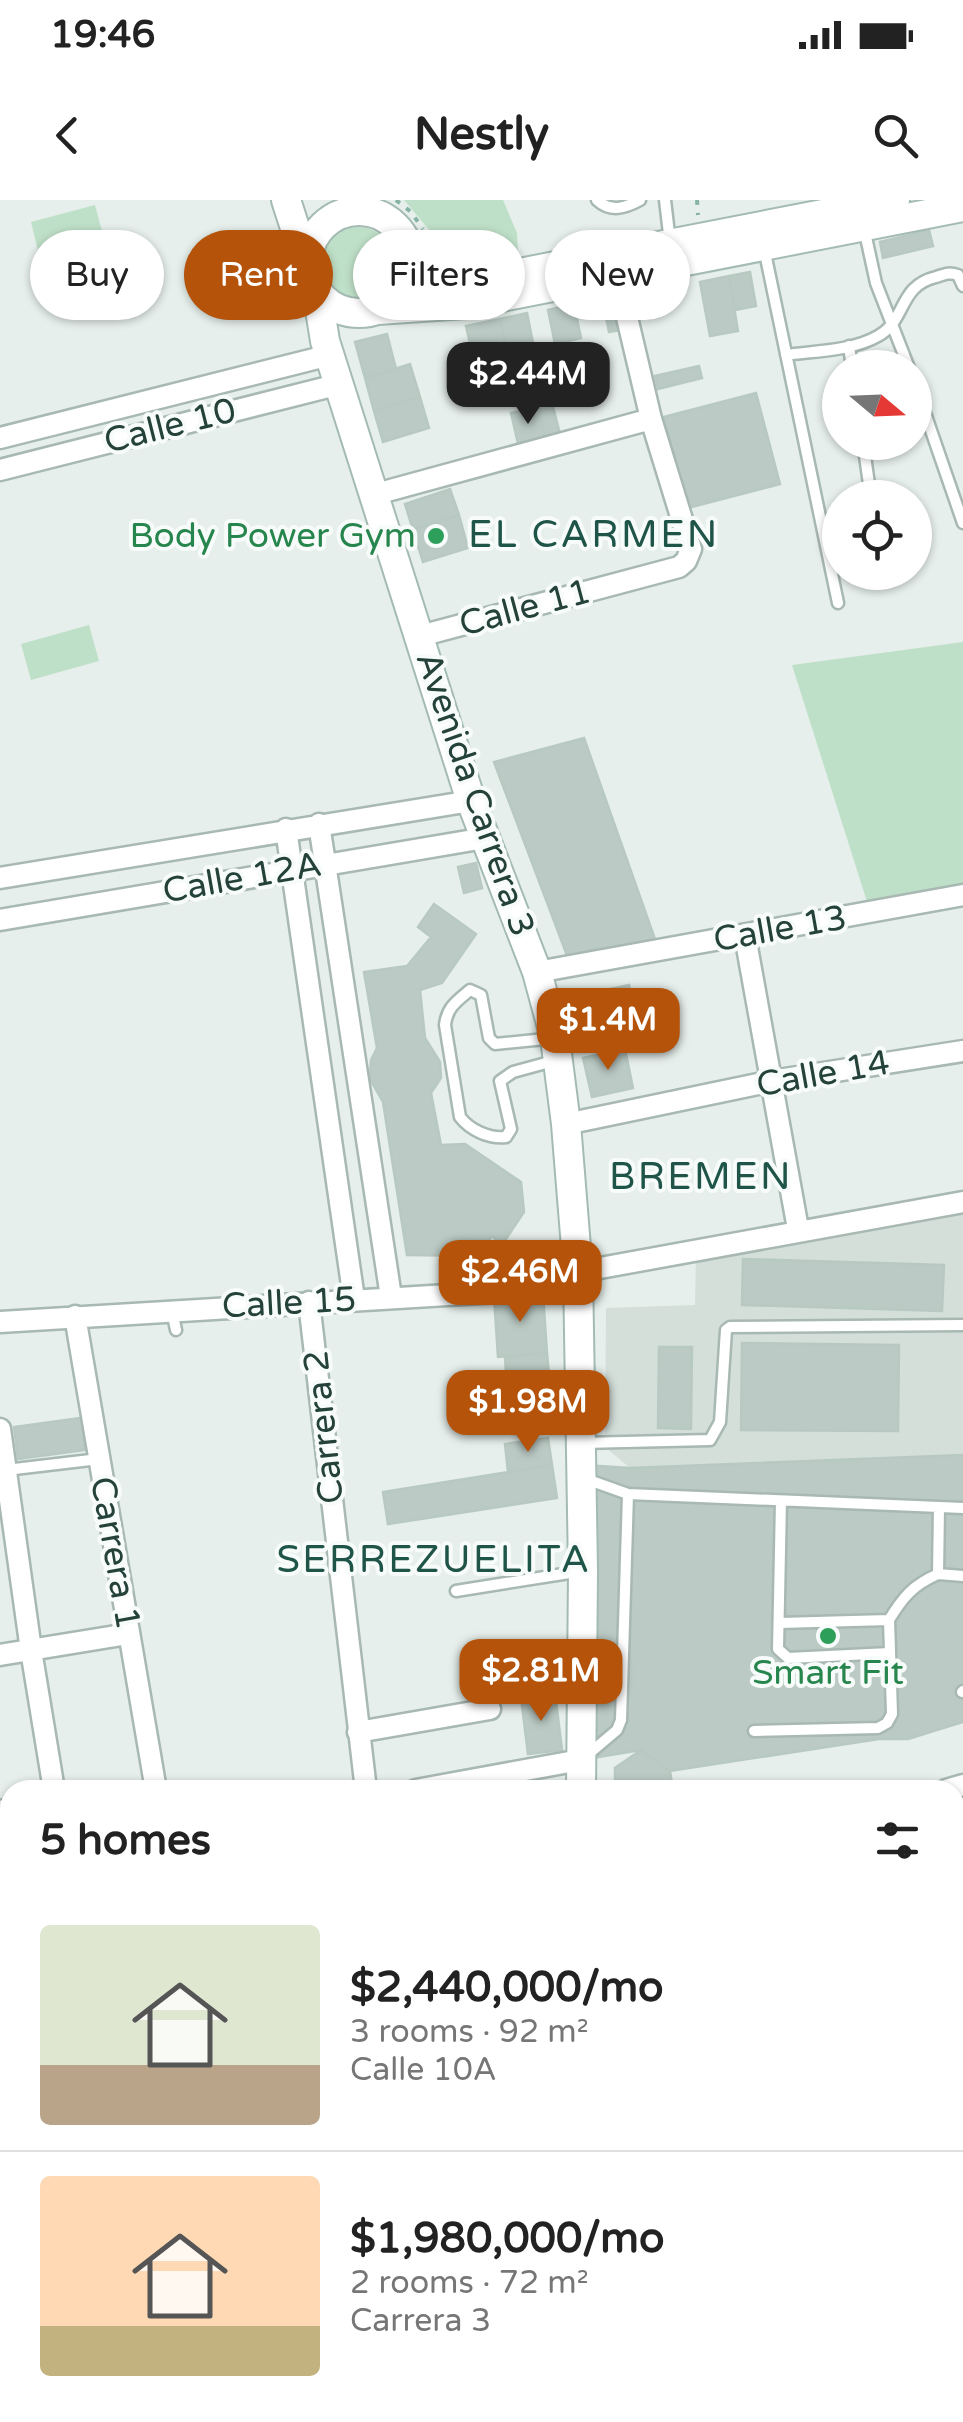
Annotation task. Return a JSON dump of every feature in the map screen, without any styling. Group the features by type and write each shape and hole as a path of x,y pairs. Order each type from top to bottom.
{"main road":[{"path":"286,200 296,230"},
{"path":"690,239 894,200"},
{"path":"319,230 355,206 388,220 398,230"},
{"path":"690,261 963,207"},
{"path":"333,305 353,312"},
{"path":"328,348 331,327 348,312"},
{"name":"Avenida Carrera 3","path":"322,320 471,801 537,972 556,1049 578,1280 583,1571 581,1780"}],"street":[{"path":"376,494 650,420 627,320"},
{"name":"Calle 10","path":"0,438 328,348"},
{"name":"Calle 10","path":"0,470 340,384"},
{"name":"Calle 11","path":"420,636 686,562 690,550 650,420"},
{"name":"Calle 12A","path":"0,878 471,801"},
{"path":"319,824 391,1297"},
{"name":"Carrera 2","path":"286,829 317,1090 354,1299"},
{"name":"Calle 12A","path":"0,920 485,838"},
{"name":"Calle 13","path":"537,972 963,894"},
{"path":"745,936 798,1230"},
{"name":"Calle 14","path":"566,1124 772,1081 963,1051"},
{"name":"Calle 15","path":"0,1322 75,1316 174,1320 310,1302 578,1280 798,1230 963,1202"},
{"name":"Carrera 2","path":"310,1302 365,1780"},
{"name":"Carrera 1","path":"75,1316 154,1780"},
{"path":"494,1396 579,1385"},
{"path":"0,1429 52,1780"},
{"path":"0,1655 128,1634"},
{"path":"358,1732 490,1708"},
{"path":"486,1780 580,1760"}],"lane":[{"path":"597,200 605,207 618,209 640,200"},
{"path":"666,200 669,230"},
{"path":"863,227 876,283 904,350"},
{"path":"764,246 822,505"},
{"path":"786,355 848,346 879,336 894,322 910,290 923,280 951,272 958,275 963,286"},
{"path":"848,346 849,350"},
{"path":"932,434 963,524"},
{"path":"837,590 838,603"},
{"path":"470,990 481,995 489,1038 496,1044 556,1049 500,1080 511,1129 506,1137 498,1138 468,1127 460,1117 446,1012 470,990"},
{"path":"579,1444 710,1440 720,1422 726,1330 730,1327 963,1325"},
{"path":"3,1458 99,1459"},
{"path":"580,1477 628,1494 963,1508"},
{"path":"580,1760 617,1730 621,1720 628,1494"},
{"path":"782,1501 778,1649 788,1658 890,1653"},
{"path":"938,1574 939,1507"},
{"path":"456,1591 583,1571"},
{"path":"754,1731 878,1728 888,1723 892,1714 889,1620 907,1591 917,1583 938,1574 963,1576"},
{"path":"779,1623 889,1620"}],"path":[{"path":"396,200 416,218 417,230"},
{"path":"697,200 698,216"}],"shaded area":[{"path":"963,1205 963,1455 630,1468 605,1447 606,1308 695,1305 696,1254"}],"green space":[{"path":"404,200 503,200 516,230 429,230"},
{"path":"95,205 102,230 33,230 31,222"},
{"path":"358,227 372,230 353,230 353,302 333,293 333,237"},
{"path":"89,625 99,661 31,680 21,644"},
{"path":"963,642 963,895 869,908 792,665"}],"building":[{"path":"929,230 933,246 883,258 880,242"},
{"path":"750,272 756,306 735,310 729,276"},
{"path":"729,276 738,331 710,336 700,282"},
{"path":"525,313 534,348 507,353 500,320 525,320"},
{"path":"500,320 507,353 474,361 466,326"},
{"path":"550,320 577,320 581,338 555,344"},
{"path":"607,320 624,320 626,329 609,332"},
{"path":"387,334 396,369 365,378 355,342"},
{"path":"410,364 420,397 374,411 365,378"},
{"path":"699,366 702,378 658,389 655,376"},
{"path":"756,393 780,484 688,508 664,417"},
{"path":"420,397 429,428 383,442 374,411"},
{"path":"552,403 561,438 546,441 538,407"},
{"path":"538,407 546,441 519,448 511,413"},
{"path":"450,489 459,515 413,530 405,504"},
{"path":"459,515 468,548 423,562 413,530"},
{"path":"584,738 656,942 568,958 494,762"},
{"path":"476,863 482,888 464,893 458,867"},
{"path":"434,904 476,934 442,983 420,990 425,1038 440,1062 441,1078 431,1093 441,1145 465,1144 521,1182 524,1212 502,1245 492,1236 478,1256 407,1255 383,1102 370,1079 371,1060 377,1048 364,972 407,966 431,937 418,927"},
{"path":"629,985 633,1003 577,1015 573,997"},
{"path":"625,1049 633,1088 592,1097 583,1058"},
{"path":"743,1259 944,1265 942,1311 742,1305"},
{"path":"543,1294 547,1353 498,1357 494,1297"},
{"path":"742,1343 899,1345 898,1431 741,1430"},
{"path":"659,1347 692,1347 691,1429 658,1428"},
{"path":"547,1353 550,1385 507,1389 505,1357"},
{"path":"81,1418 85,1450 18,1459 14,1427"},
{"path":"548,1438 552,1465 508,1472 505,1444"},
{"path":"963,1455 963,1722 908,1739 879,1739 670,1771 641,1750 580,1760 585,1465 630,1468"},
{"path":"552,1465 557,1498 388,1524 383,1492"},
{"path":"555,1693 562,1750 528,1754 521,1697"},
{"path":"641,1750 670,1771 671,1780 615,1780 615,1768"}],"place":[{"name":"Body Power Gym","path":"436,536"},
{"name":"Smart Fit","path":"828,1636"}],"district":[{"name":"EL CARMEN","path":"594,535"},
{"name":"BREMEN","path":"701,1177"},
{"name":"SERREZUELITA","path":"434,1560"}]}
